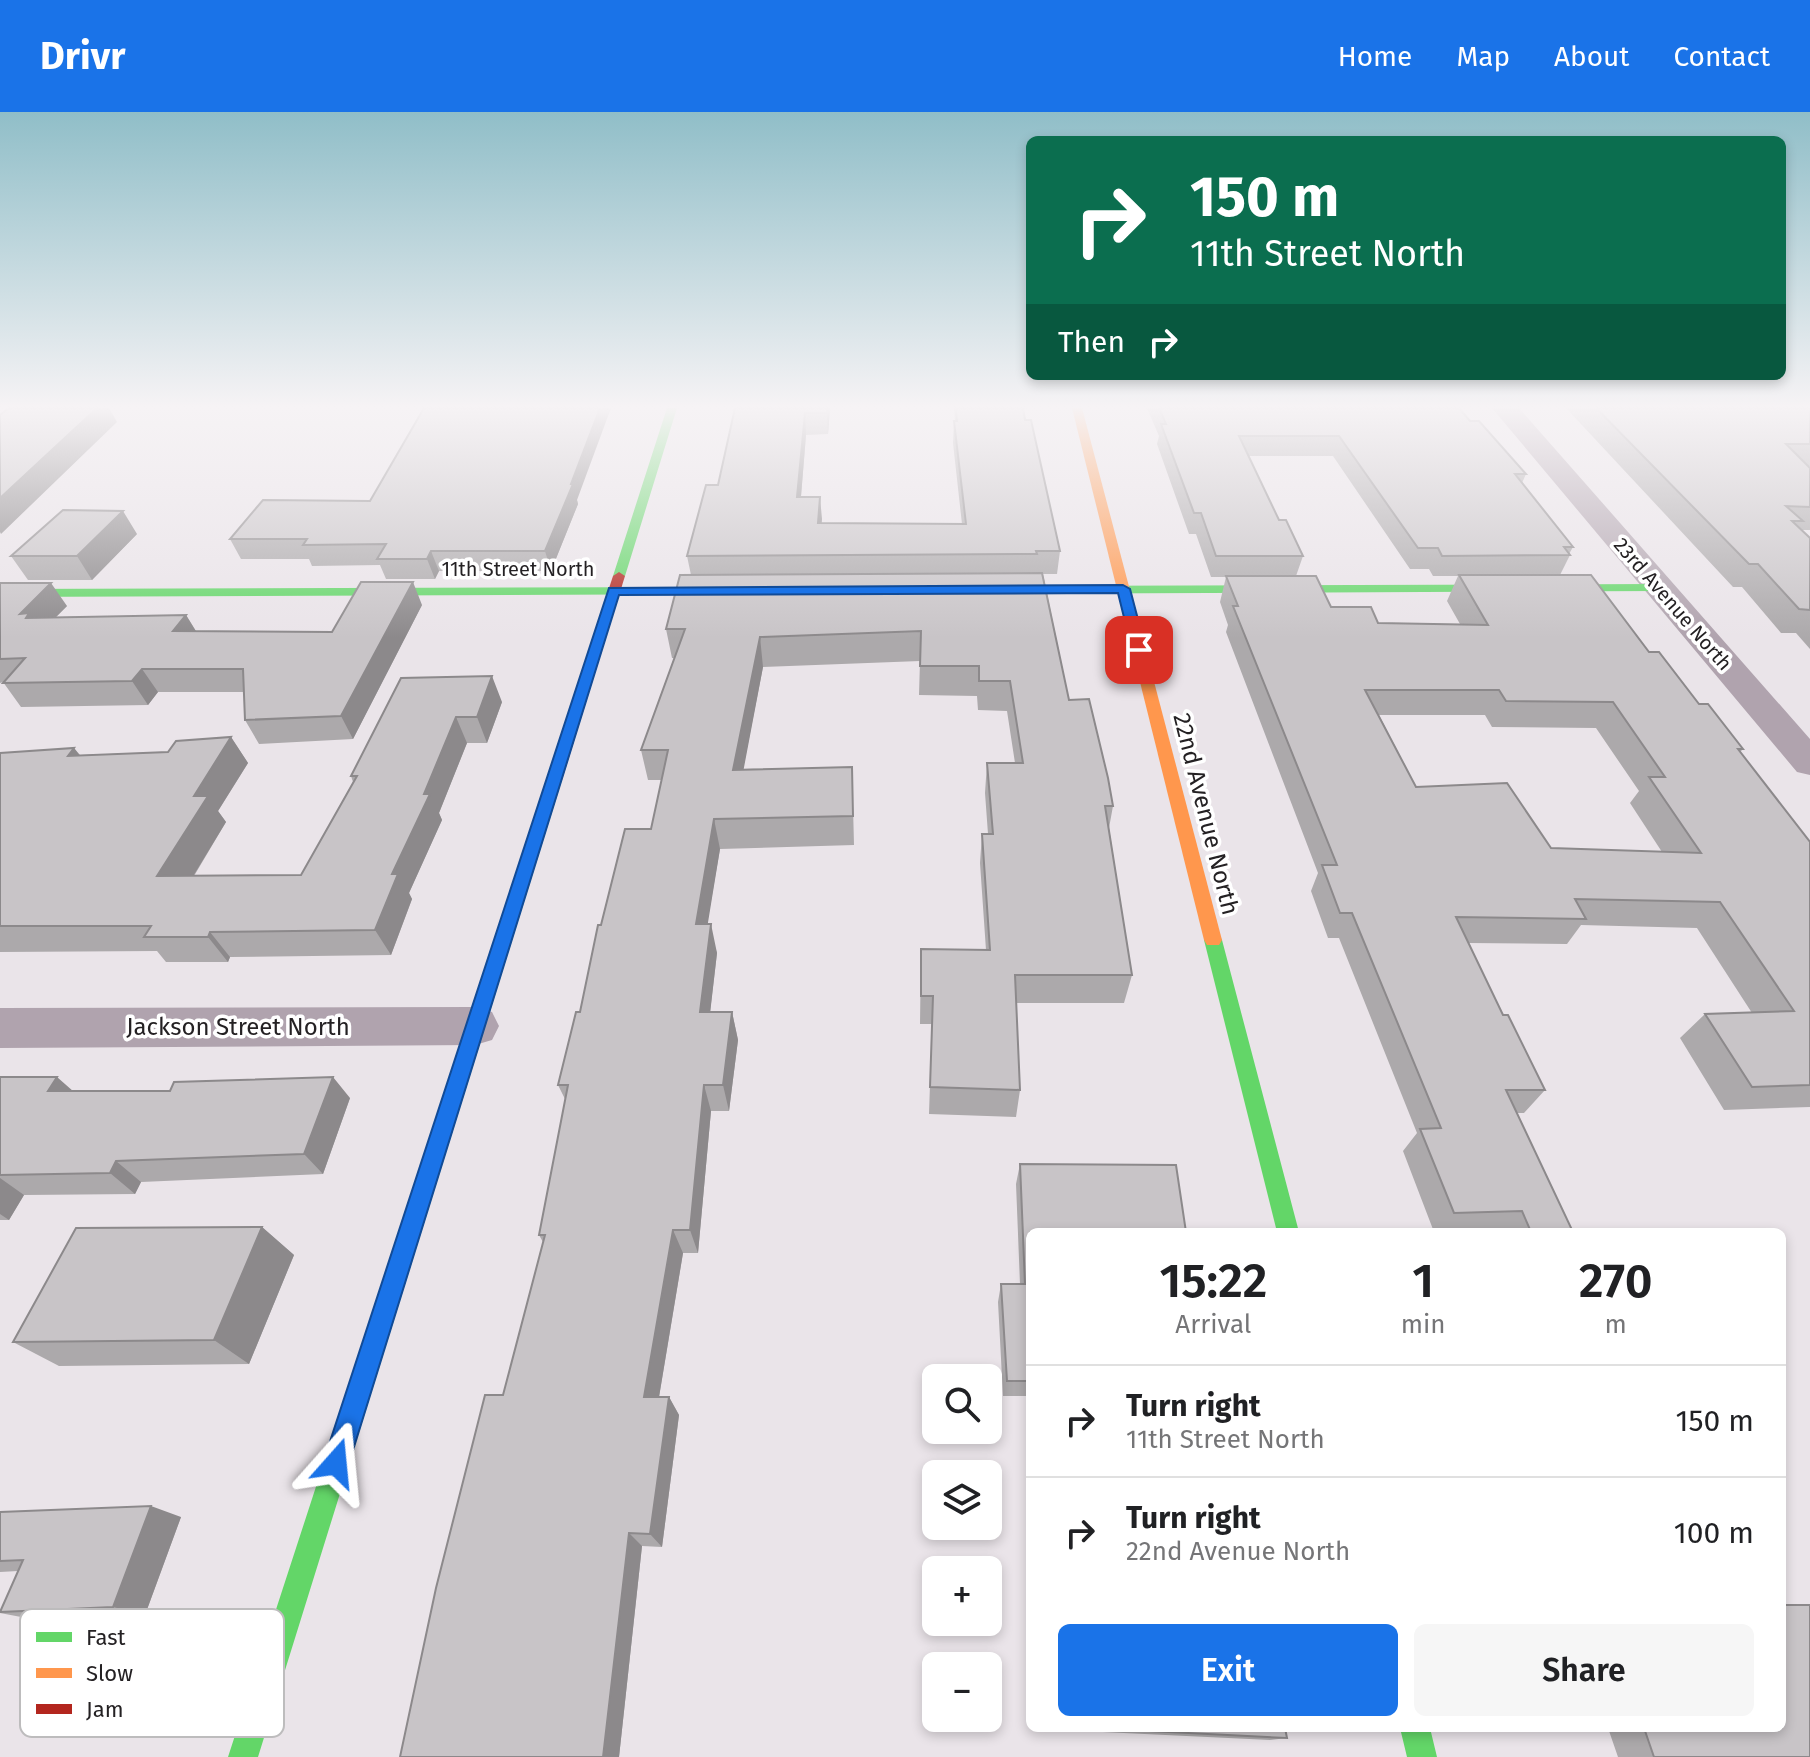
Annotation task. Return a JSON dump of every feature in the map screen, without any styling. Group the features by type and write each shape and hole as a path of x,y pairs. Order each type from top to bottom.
{"street":[{"path":"284,1628 648,485"},
{"name":"22nd Avenue North","path":"1097,485 1287,1228"},
{"name":"23rd Avenue North","path":"1571,485 1810,763"},
{"path":"972,590 1659,588"},
{"name":"11th Street North","path":"0,593 755,590"},
{"name":"Jackson Street North","path":"0,1028 475,1026"},
{"path":"1416,1732 1422,1757"},
{"path":"243,1757 249,1737"}],"building":[{"path":"0,485 14,485 0,498"},
{"path":"379,485 573,485 545,551 431,551 427,559 377,559 386,544 303,545 307,539 230,539 263,500 370,501"},
{"path":"706,485 798,485 797,497 820,497 818,523 966,524 961,485 1045,485 1060,551 1036,551 1037,554 687,556"},
{"path":"1184,485 1262,485 1279,520 1286,520 1303,556 1216,556 1201,513 1194,513"},
{"path":"1373,485 1524,485 1573,547 1564,547 1570,555 1442,556 1438,548 1418,548"},
{"path":"1671,485 1810,485 1810,507 1786,506 1803,521 1792,521 1810,538 1810,610 1799,609 1758,564 1749,564"},
{"path":"63,510 123,511 77,556 11,556"},
{"path":"1042,573 1069,700 1089,699 1108,778 1113,806 1105,806 1132,975 1015,975 1020,1090 930,1087 933,996 921,996 921,949 990,950 982,834 993,834 987,763 1023,763 1010,681 979,681 979,666 920,666 921,631 760,637 733,770 852,767 853,816 714,819 696,924 711,924 700,1012 732,1012 723,1085 704,1085 690,1230 673,1230 644,1397 669,1397 650,1534 629,1533 603,1757 400,1757 436,1588 485,1395 503,1395 545,1235 539,1235 568,1085 558,1085 576,1012 580,1012 598,925 601,925 625,829 651,829 668,750 641,750 685,629 666,629 680,575"},
{"path":"1459,575 1591,575 1649,652 1659,652 1699,704 1708,704 1743,749 1738,749 1810,842 1810,1085 1752,1087 1705,1014 1794,1011 1720,902 1575,899 1586,919 1456,917 1503,1015 1508,1015 1545,1090 1506,1090 1571,1228 1529,1228 1522,1211 1454,1213 1420,1129 1441,1128 1352,913 1340,913 1322,865 1337,865 1233,606 1238,606 1226,576 1316,576 1331,607 1371,607 1378,623 1488,625","holes":["1365,690 1499,690 1506,701 1613,702 1665,777 1649,777 1701,853 1551,848 1507,783 1416,787"]},
{"path":"361,582 413,582 341,716 245,720 243,669 142,669 132,681 3,683 25,658 0,659 0,583 51,583 20,614 29,613 26,618 186,615 173,631 332,632"},
{"path":"492,676 477,717 456,717 424,794 430,794 392,874 398,874 375,930 210,932 208,937 144,937 151,926 0,926 0,753 74,748 68,756 168,752 176,741 231,737 194,796 208,796 157,876 301,875 357,776 351,776 401,678"},
{"path":"0,1077 57,1077 48,1091 170,1091 174,1082 333,1077 304,1154 116,1161 110,1173 0,1175"},
{"path":"1020,1164 1176,1165 1185,1228 1026,1228 1026,1381 1007,1381 1001,1284 1025,1284"},
{"path":"262,1227 214,1340 13,1342 76,1228"},
{"path":"151,1506 113,1607 0,1612 23,1560 0,1561 0,1512"},
{"path":"1786,1605 1810,1605 1810,1757 1654,1757 1645,1732 1786,1732"},
{"path":"1169,1732 1286,1732 1287,1738"}],"traffic: fast":[{"path":"619,576 648,485"},
{"path":"986,590 1659,588"},
{"path":"0,593 734,591"},
{"path":"284,1628 554,780"},
{"path":"1213,940 1287,1228"},
{"path":"1416,1732 1422,1757"},
{"path":"243,1757 249,1737"}],"traffic: slow":[{"path":"1097,485 1213,940"}],"traffic: jam":[{"path":"554,780 619,576"}],"route":[{"path":"336,1463 614,591 1123,589 1139,650"}]}
